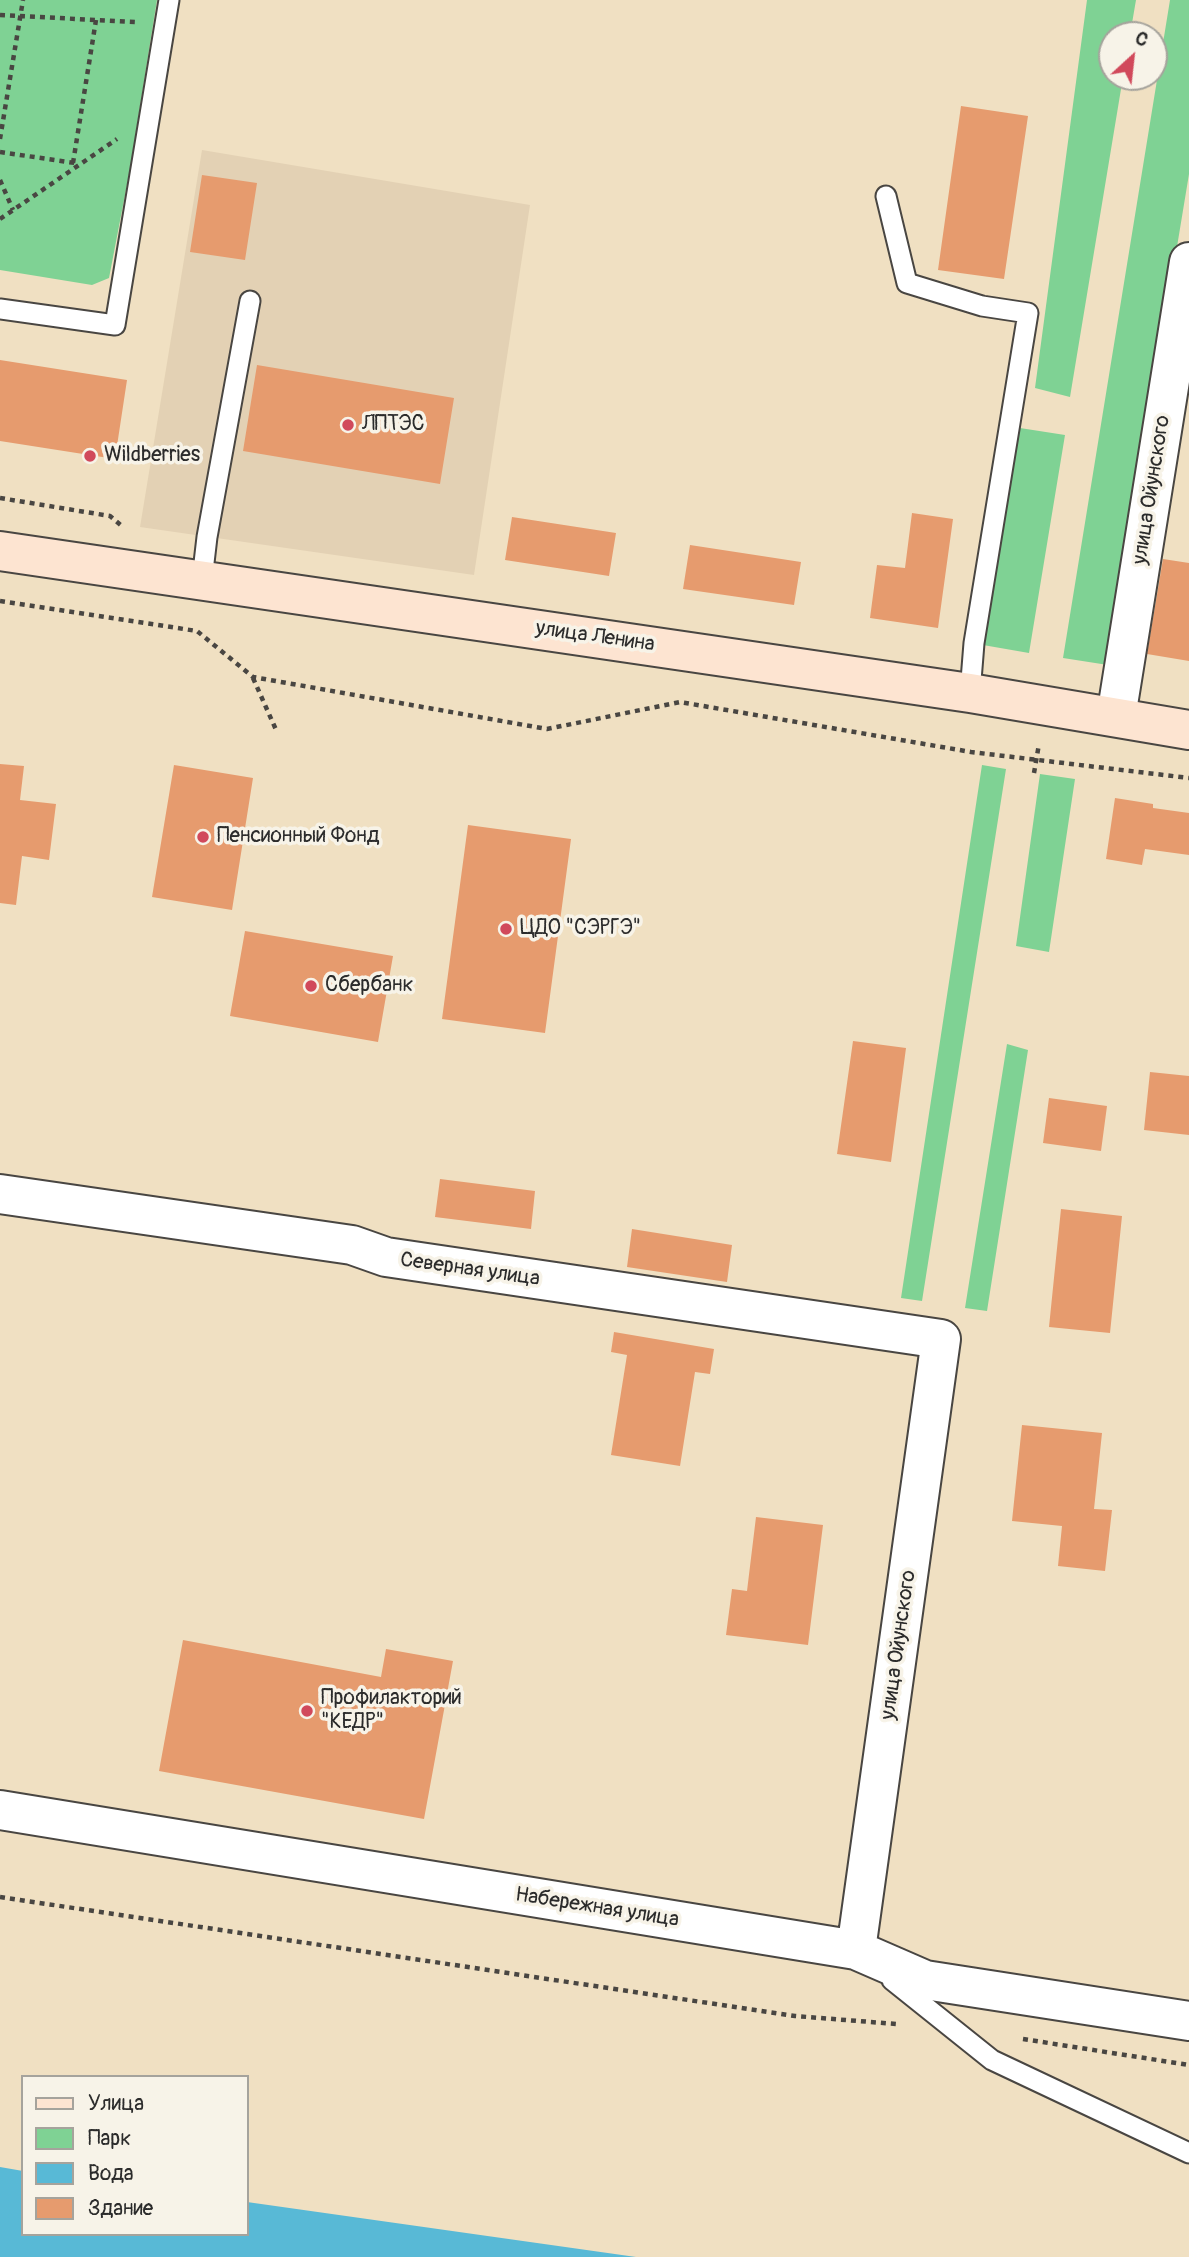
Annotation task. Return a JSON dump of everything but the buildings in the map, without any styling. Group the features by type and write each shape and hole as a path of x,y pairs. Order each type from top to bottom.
{"main road":[{"name":"улица Ленина","path":"0,551 970,693 1189,730"}],"street":[{"name":"улица Ойунского","path":"1116,717 1189,262"},
{"name":"Северная улица","path":"0,1194 352,1245 386,1257 941,1339"},
{"name":"улица Ойунского","path":"856,1950 941,1339"},
{"name":"Набережная улица","path":"0,1810 856,1950 925,1980 1189,2021"}],"lane":[{"path":"0,309 115,325 169,0"},
{"path":"886,196 908,283 982,306 1028,313 974,643 970,693"},
{"path":"202,580 207,537 250,301"},
{"path":"856,1950 992,2060 1189,2152"}],"path":[{"path":"0,139 23,0"},
{"path":"0,15 165,24"},
{"path":"73,163 96,20"},
{"path":"0,219 137,125 148,125"},
{"path":"0,152 80,164"},
{"path":"0,180 13,210"},
{"path":"0,601 197,631 253,677 276,732"},
{"path":"253,677 547,729 680,702 971,752 1189,778"},
{"path":"0,1897 795,2016"}],"shaded area":[{"path":"202,150 530,205 474,575 140,527"}],"green space":[{"path":"0,0 157,0 130,169 109,278 92,285 0,270"},
{"path":"1087,0 1136,0 1132,21 1098,21 1098,91 1121,91 1070,397 1035,388"},
{"path":"1170,0 1189,0 1189,174 1108,665 1063,658 1155,91 1168,91 1167,21"},
{"path":"1020,428 1065,435 1029,653 983,645"},
{"path":"982,765 1006,769 922,1301 901,1298"},
{"path":"1040,774 1075,779 1049,952 1016,946"},
{"path":"1007,1044 1028,1050 987,1311 965,1308"}],"water":[{"path":"0,2167 21,2171 21,2236 248,2236 248,2202 636,2257 0,2257"}],"place":[{"name":"ЛПТЭС","path":"348,425"},
{"name":"Wildberries","path":"90,456"},
{"name":"Пенсионный Фонд","path":"203,837"},
{"name":"ЦДО \"СЭРГЭ\"","path":"506,929"},
{"name":"Сбербанк","path":"311,986"},
{"name":"Профилакторий \"КЕДР\"","path":"307,1711"}]}
